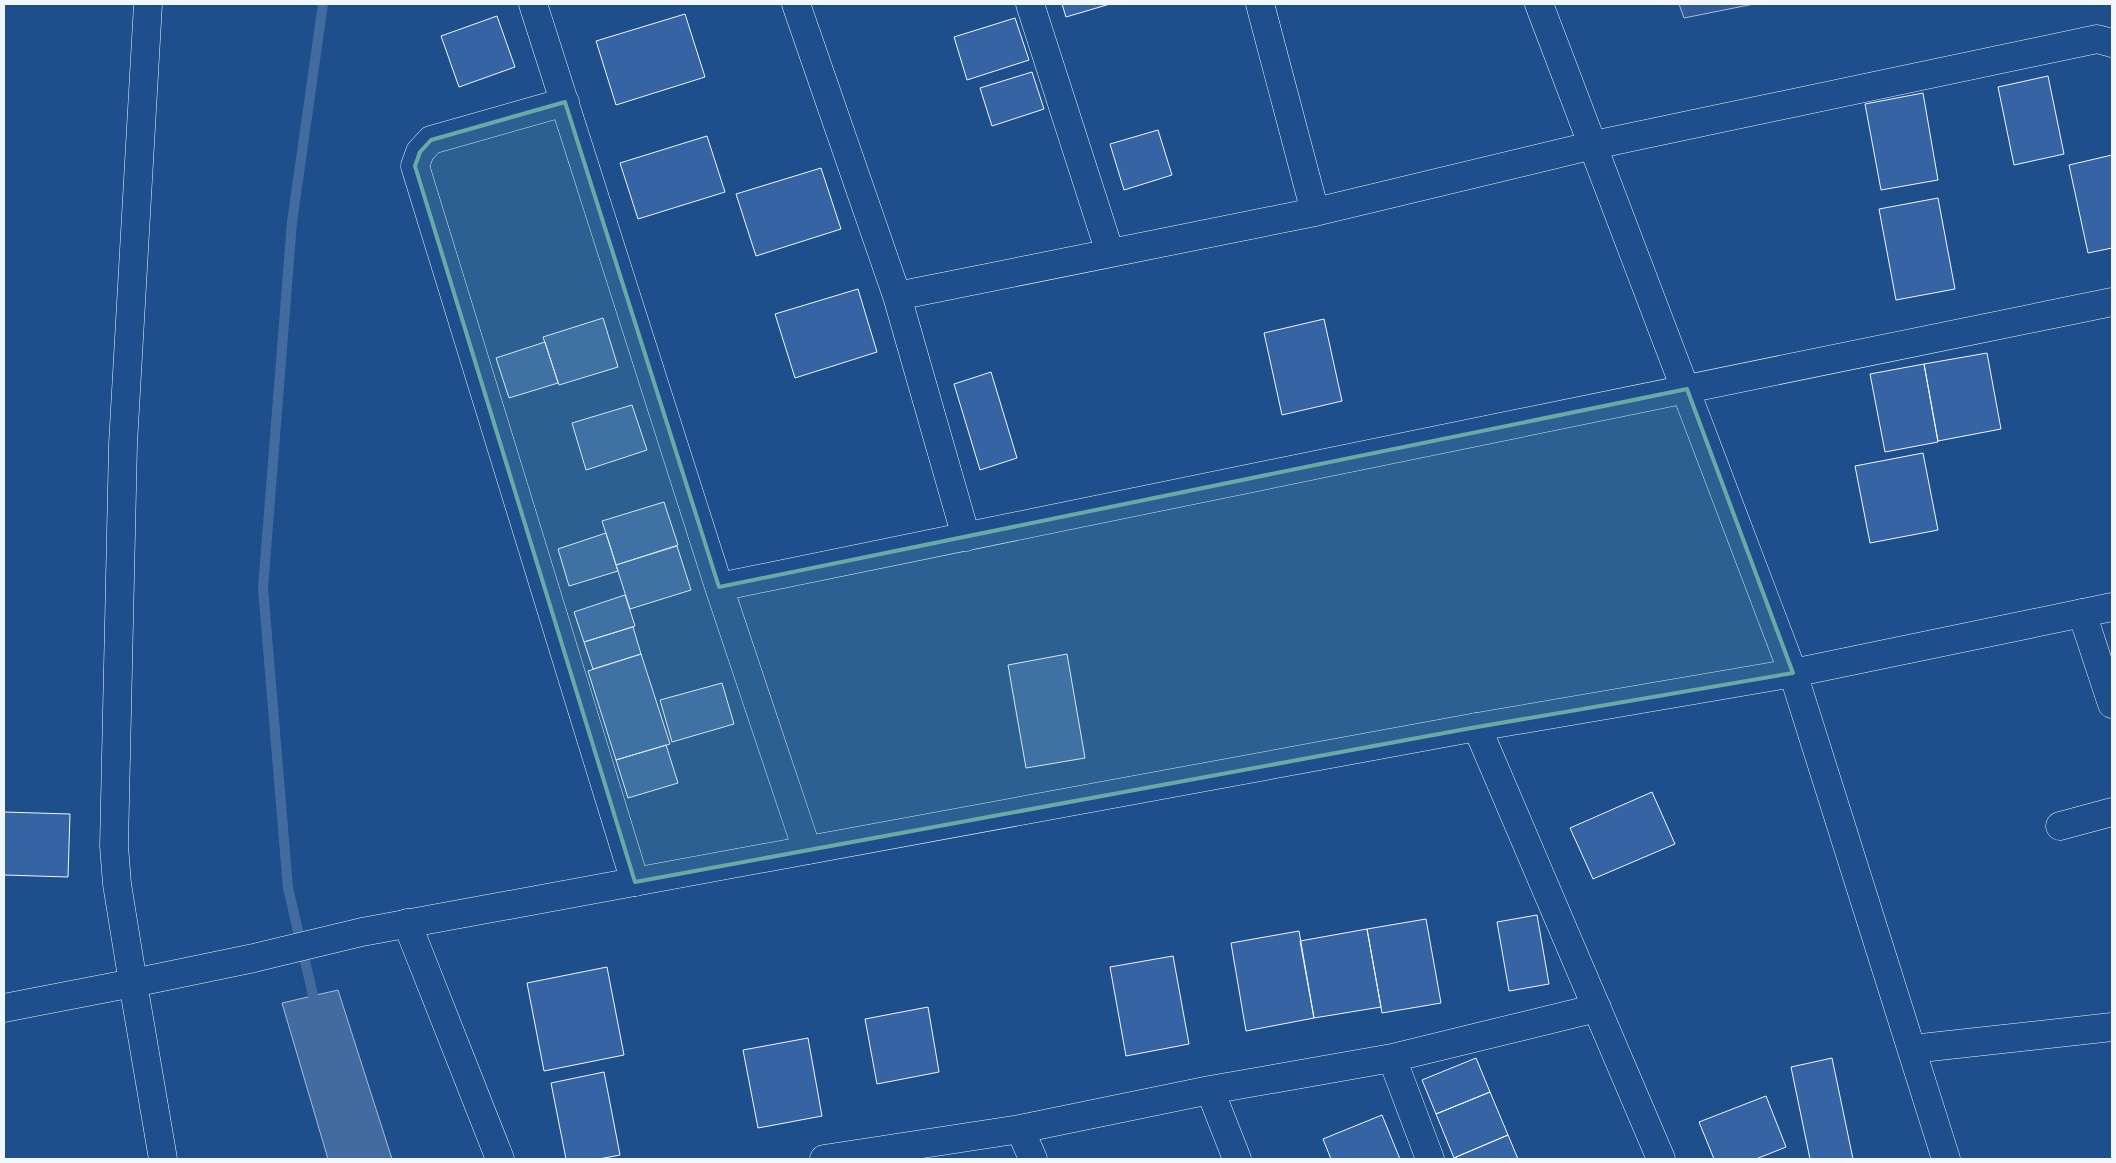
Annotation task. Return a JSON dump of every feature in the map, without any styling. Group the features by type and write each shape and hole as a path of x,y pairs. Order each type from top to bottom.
{"street":[{"path":"148,4 122,444 114,846 117,884 164,1159"},
{"path":"533,4 719,587 808,850"},
{"path":"796,4 897,296 966,537"},
{"path":"1030,4 1110,253"},
{"path":"1260,4 1315,212"},
{"path":"1539,4 1687,389 1793,673 1946,1159"},
{"path":"897,296 1315,212 1594,145 2097,39 2112,43"},
{"path":"565,102 431,140 420,152 416,166 635,882"},
{"path":"719,587 2112,302"},
{"path":"4,1008 254,958 407,923 1477,727 1793,673 2112,607"},
{"path":"2082,613 2112,704"},
{"path":"1477,727 1661,1159"},
{"path":"2060,826 2112,812"},
{"path":"407,923 500,1159"},
{"path":"824,1159 852,1157 1020,1129 1210,1090 1392,1058 1597,1008"},
{"path":"1912,1049 2112,1027"},
{"path":"1392,1058 1430,1159"},
{"path":"1210,1090 1237,1159"},
{"path":"1020,1129 1033,1159"}],"highlighted area":[{"path":"565,102 719,587 1687,389 1793,673 1477,727 635,882 415,166 420,152 431,140"}],"shaded area":[{"path":"1679,4 1754,4 1684,18"},
{"path":"338,990 392,1159 328,1159 282,1003"}],"building":[{"path":"1062,4 1110,4 1066,17"},
{"path":"685,14 705,77 616,105 596,41"},
{"path":"497,16 515,67 459,87 441,36"},
{"path":"1015,18 1029,60 967,80 954,37"},
{"path":"1032,72 1044,109 992,126 980,88"},
{"path":"2048,76 2064,154 2014,165 1998,87"},
{"path":"1923,93 1938,180 1881,190 1865,104"},
{"path":"1158,130 1172,175 1124,190 1110,144"},
{"path":"707,136 725,192 638,219 620,163"},
{"path":"2112,155 2112,248 2088,253 2069,165"},
{"path":"821,168 841,229 756,256 736,194"},
{"path":"1938,198 1955,289 1896,300 1879,209"},
{"path":"858,289 877,352 795,378 775,314"},
{"path":"603,318 618,367 559,385 543,337"},
{"path":"1324,319 1342,401 1282,415 1264,333"},
{"path":"545,342 558,383 509,398 496,358"},
{"path":"1987,353 2001,429 1938,441 1924,364"},
{"path":"1924,364 1938,442 1885,452 1870,374"},
{"path":"991,372 1017,458 980,470 954,384"},
{"path":"632,405 647,450 586,470 572,423"},
{"path":"1923,453 1938,530 1870,543 1855,466"},
{"path":"664,502 678,545 616,565 602,521"},
{"path":"606,533 618,571 569,586 558,549"},
{"path":"677,546 691,590 630,609 616,565"},
{"path":"625,595 635,626 584,642 574,612"},
{"path":"633,627 641,654 593,669 584,642"},
{"path":"641,654 670,744 616,760 588,671"},
{"path":"1067,654 1085,758 1026,768 1008,665"},
{"path":"722,683 734,724 672,742 660,700"},
{"path":"666,745 678,783 628,798 616,760"},
{"path":"1652,792 1675,844 1593,879 1570,828"},
{"path":"4,812 70,814 68,877 4,875"},
{"path":"1537,915 1549,984 1509,991 1497,922"},
{"path":"1426,919 1441,1003 1382,1013 1367,929"},
{"path":"1367,929 1381,1007 1314,1018 1300,941"},
{"path":"1299,931 1314,1018 1246,1031 1231,943"},
{"path":"1173,956 1189,1044 1126,1056 1110,967"},
{"path":"607,967 624,1055 544,1071 527,983"},
{"path":"928,1007 939,1072 877,1084 865,1019"},
{"path":"808,1038 822,1116 758,1128 743,1050"},
{"path":"1476,1058 1490,1092 1436,1114 1422,1080"},
{"path":"1832,1058 1853,1159 1810,1159 1791,1067"},
{"path":"604,1072 620,1155 599,1159 566,1159 551,1083"},
{"path":"1490,1092 1508,1135 1454,1158 1436,1114"},
{"path":"1766,1096 1786,1147 1756,1159 1714,1159 1699,1122"},
{"path":"1382,1115 1400,1159 1331,1159 1323,1139"},
{"path":"1508,1135 1518,1159 1457,1159 1456,1157"}],"waterway":[{"path":"316,1008 288,888 263,588 292,222 323,4"}]}
